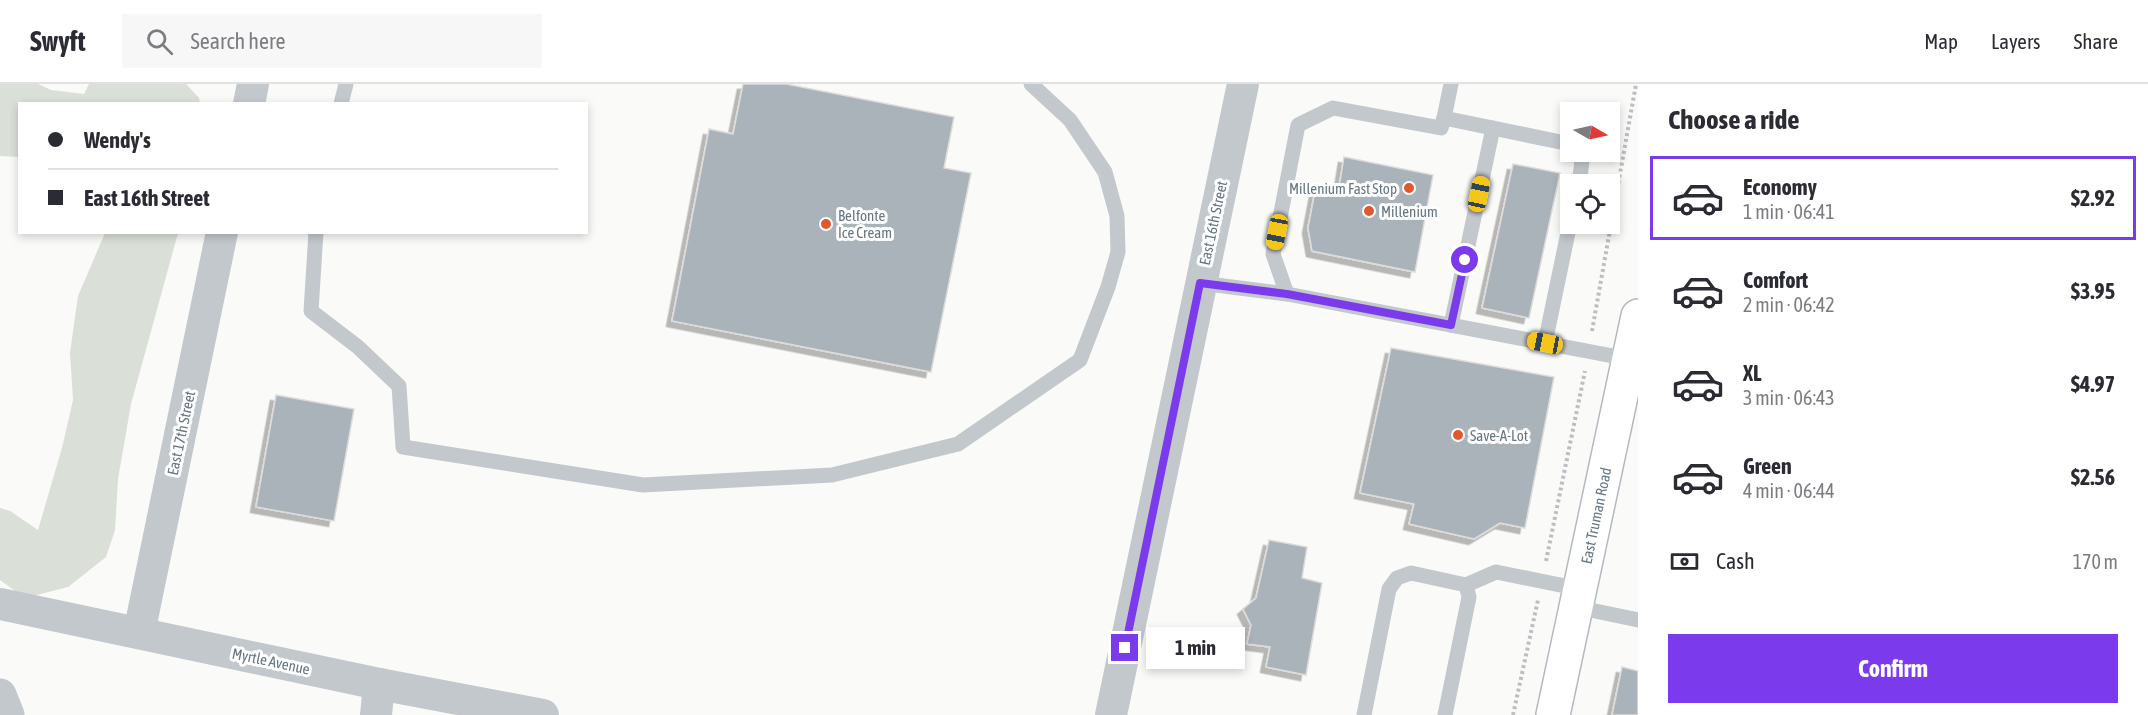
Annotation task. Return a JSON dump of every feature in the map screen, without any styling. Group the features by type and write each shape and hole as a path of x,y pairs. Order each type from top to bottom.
{"main road":[{"name":"East Truman Road","path":"1553,715 1638,316"}],"street":[{"path":"249,102 253,84"},
{"name":"East 16th Street","path":"1111,715 1243,84"},
{"name":"East 17th Street","path":"139,633 222,234"},
{"name":"Myrtle Avenue","path":"0,604 379,684 543,715"},
{"path":"376,715 379,684"},
{"path":"0,695 8,715"}],"lane":[{"path":"342,102 346,84"},
{"path":"316,234 311,311 358,347 399,386 403,447 643,485 832,475 958,444 1080,360 1108,287 1115,261 1117,216 1105,172 1070,120 1031,84"},
{"path":"1287,294 1273,254 1298,125 1333,108 1441,128 1451,84"},
{"path":"1444,118 1560,142"},
{"path":"1451,325 1493,128"},
{"path":"1545,343 1568,234"},
{"path":"1200,283 1287,294 1629,359"},
{"path":"1364,715 1389,589 1397,578 1411,573 1466,585 1496,572 1542,581 1578,598 1638,620"},
{"path":"1445,715 1469,597 1466,585"}],"path":[{"path":"1514,715 1588,352 1636,84"}],"shaded area":[{"path":"0,84 38,84 51,90 84,94 89,84 186,84 199,98 200,102 18,102 18,157 0,156"},
{"path":"105,234 178,234 131,404 118,479 115,530 106,557 68,587 25,598 0,580 0,508 10,511 38,530 62,448 73,400 70,353 78,296"}],"building":[{"name":"Belfonte Ice Cream","path":"743,84 786,84 954,117 944,168 971,173 931,372 672,321 709,129 733,134"},
{"name":"Millenium","path":"1344,157 1433,175 1415,272 1312,251 1308,228 1315,191 1338,194"},
{"path":"1513,164 1560,173 1529,318 1482,308"},
{"name":"Save-A-Lot","path":"1391,348 1554,377 1525,528 1500,523 1474,539 1409,524 1414,504 1360,493"},
{"path":"276,395 354,409 334,521 256,507"},
{"path":"1269,540 1307,547 1302,578 1322,583 1306,675 1266,667 1270,647 1247,644 1251,625 1243,609 1256,598"},
{"path":"1622,667 1638,671 1638,715 1612,715"}],"place":[{"name":"Millenium Fast Stop","path":"1409,188"},
{"name":"Millenium","path":"1369,211"},
{"name":"Belfonte Ice Cream","path":"826,224"},
{"name":"Save-A-Lot","path":"1458,435"}],"route":[{"path":"1125,648 1200,283 1287,294 1451,325 1465,260"}]}
